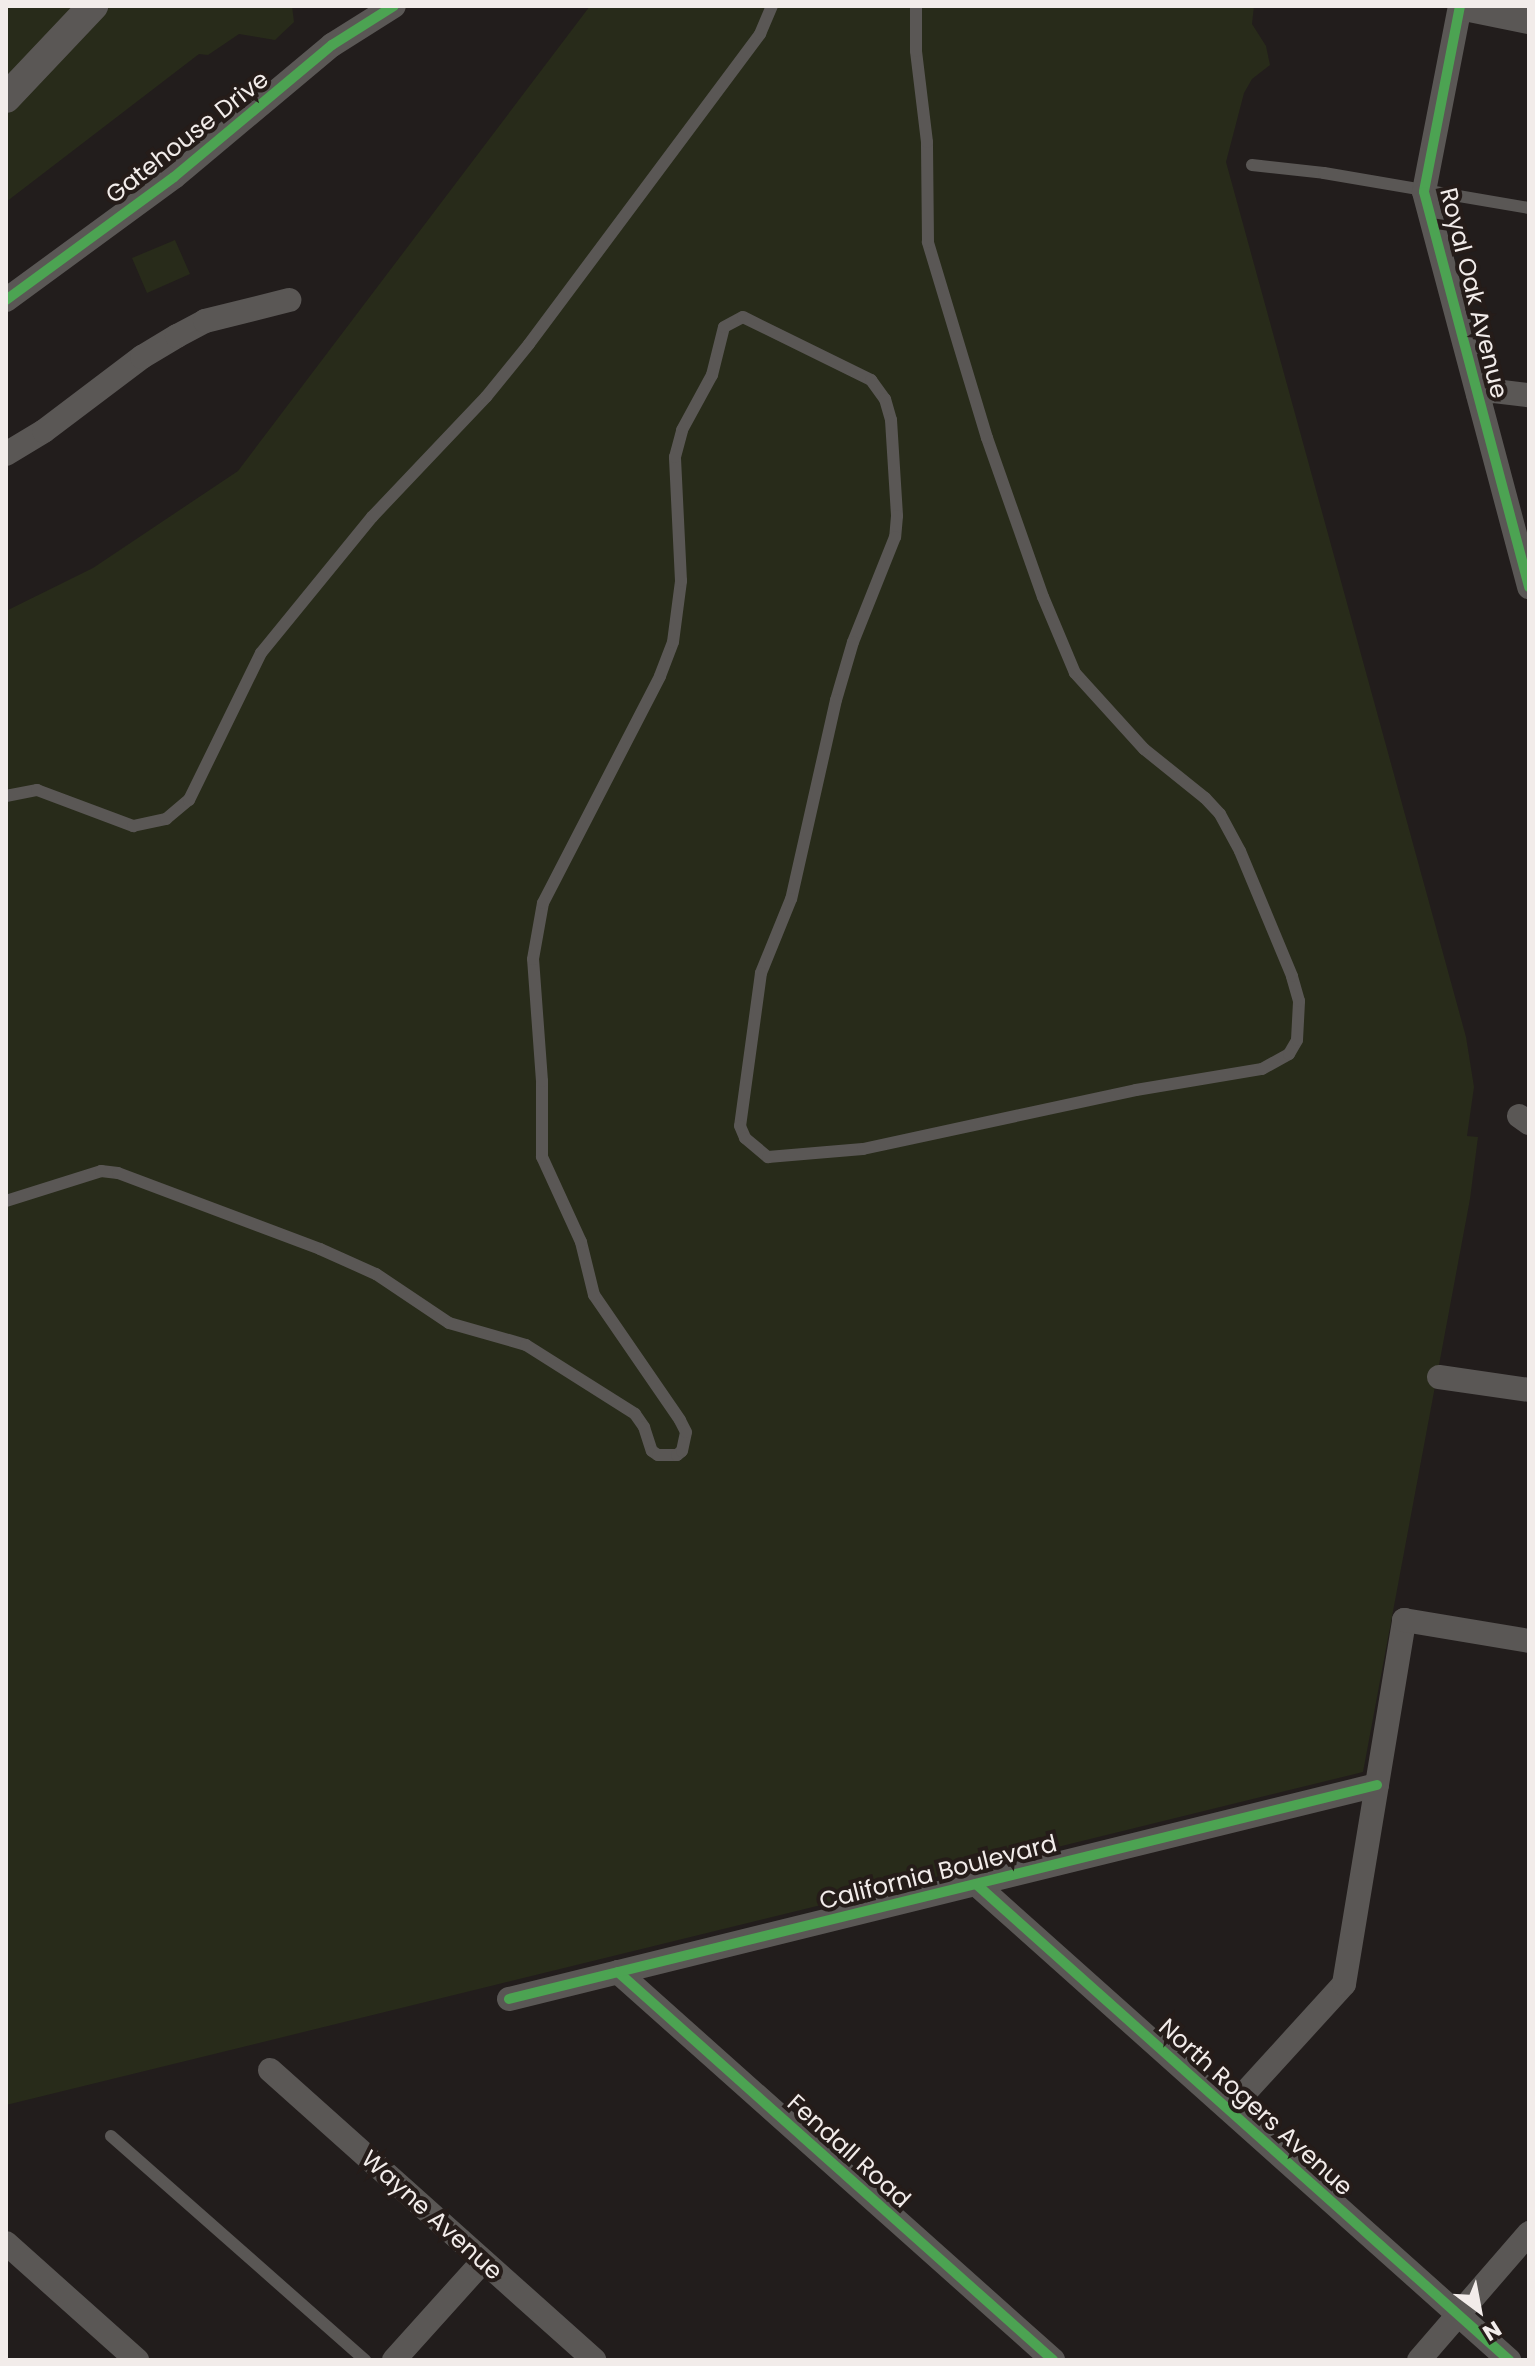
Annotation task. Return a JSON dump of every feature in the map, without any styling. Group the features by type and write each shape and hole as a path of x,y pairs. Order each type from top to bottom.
{"street":[{"path":"6,98 93,6"},
{"name":"Gatehouse Drive","path":"6,300 174,177 332,45 394,6"},
{"path":"1462,6 1529,19"},
{"name":"Royal Oak Avenue","path":"1462,6 1424,192 1529,587"},
{"path":"6,454 44,431 142,357 177,336 205,321 289,300"},
{"path":"1478,394 1494,391 1529,395"},
{"path":"1439,1377 1529,1390"},
{"path":"1230,2109 1344,1984 1404,1620 1529,1641"},
{"name":"California Boulevard","path":"509,1999 1377,1785"},
{"name":"North Rogers Avenue","path":"976,1884 1509,2360"},
{"name":"Fendall Road","path":"618,1972 1053,2360"},
{"name":"Wayne Avenue","path":"270,2070 594,2360"},
{"path":"1419,2360 1529,2233"},
{"path":"6,2243 137,2360"},
{"path":"394,2360 483,2261"}],"lane":[{"path":"6,796 37,790 133,826 166,819 189,800 261,653 372,517 486,397 529,344 760,34 772,6"},
{"path":"6,1201 101,1171 129,1177 320,1249 376,1274 449,1323 526,1345 635,1414 644,1427 652,1451 658,1455 677,1455 682,1451 686,1432 680,1420 594,1295 581,1242 542,1157 542,1081 533,959 543,903 660,676 673,642 681,581 675,457 682,430 712,375 724,327 743,317 871,380 885,399 891,420 897,516 895,537 853,642 836,700 791,899 761,973 740,1126 745,1138 768,1157 863,1149 967,1129 1136,1090 1262,1069 1289,1054 1297,1040 1299,1001 1292,976 1240,851 1220,814 1120,726 1075,673 1043,597 987,438 928,242 925,219 927,142 916,51 916,6"},
{"path":"1252,165 1324,173 1529,208"},
{"path":"111,2136 365,2360"}],"green space":[{"path":"6,6 83,6 6,86"},
{"path":"110,6 292,6 294,22 275,40 239,34 208,55 199,54 6,202 6,112 86,35"},
{"path":"590,6 1254,6 1252,24 1266,46 1270,65 1252,79 1244,93 1226,162 1466,1037 1474,1087 1467,1136 1478,1137 1470,1199 1363,1772 6,2105 6,611 93,568 238,471"},
{"path":"175,240 190,274 147,293 132,258"}],"cycle path":[{"path":"6,300 174,177 332,45 394,6"},
{"path":"1460,6 1424,192 1529,587"},
{"path":"509,1999 1377,1785"},
{"path":"976,1884 1509,2360"},
{"path":"618,1972 1053,2360"}]}
